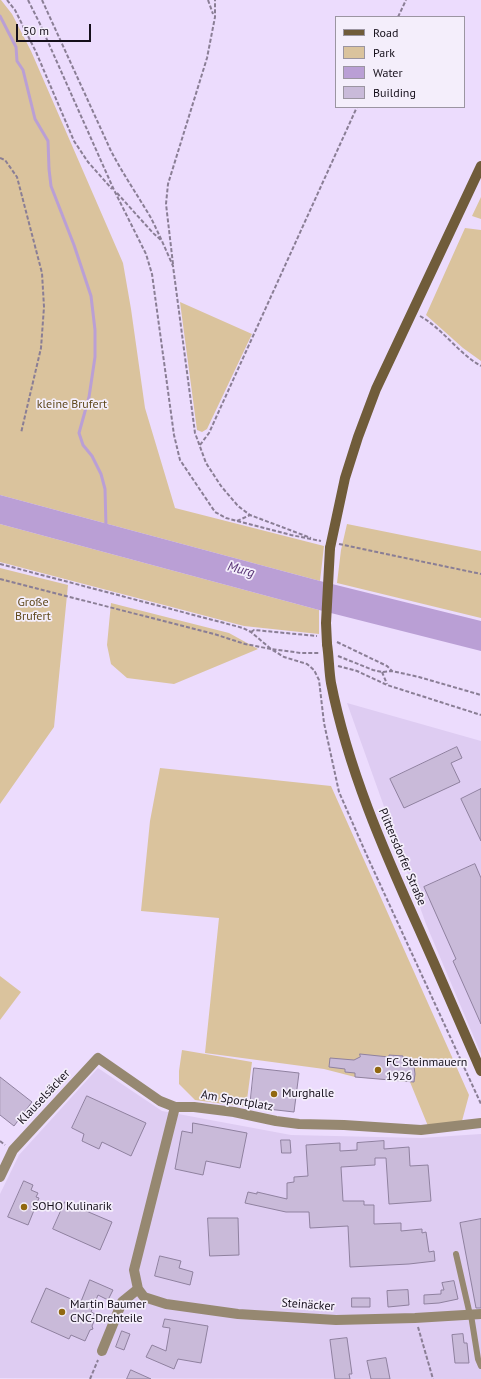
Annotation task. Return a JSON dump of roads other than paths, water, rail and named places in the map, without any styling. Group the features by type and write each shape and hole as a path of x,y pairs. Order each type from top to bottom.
{"main road":[{"name":"Plittersdorfer Straße","path":"481,166 376,389 344,478 331,545 326,623 331,682 346,744 366,802 393,871 481,1071"}],"street":[{"name":"Am Sportplatz","path":"98,1058 160,1101 175,1107 194,1106 299,1124 344,1125 421,1130 481,1122"},
{"name":"Klauselsäcker","path":"0,1177 13,1150 98,1058"},
{"path":"102,1351 122,1302 138,1289 134,1270 175,1107"},
{"name":"Steinäcker","path":"138,1289 144,1297 166,1304 238,1314 336,1320 415,1318 474,1314"}],"lane":[{"path":"456,1254 474,1314 478,1359 481,1366"}],"water":[{"name":"Murg","path":"0,495 320,581 481,621 481,651 319,610 0,524"}],"waterway":[{"path":"0,16 16,47 17,61 23,70 35,119 48,141 51,186 74,245 91,296 95,330 95,357 89,397 79,433 83,445 92,456 101,474 105,489 106,527"}],"place":[{"name":"FC Steinmauern 1926","path":"378,1070"},
{"name":"Murghalle","path":"274,1094"},
{"name":"SOHO Kulinarik","path":"24,1207"},
{"name":"Martin Baumer CNC-Drehteile","path":"62,1312"}],"park label":[{"name":"kleine Brufert","path":"72,405"},
{"name":"Große Brufert","path":"33,610"}]}
